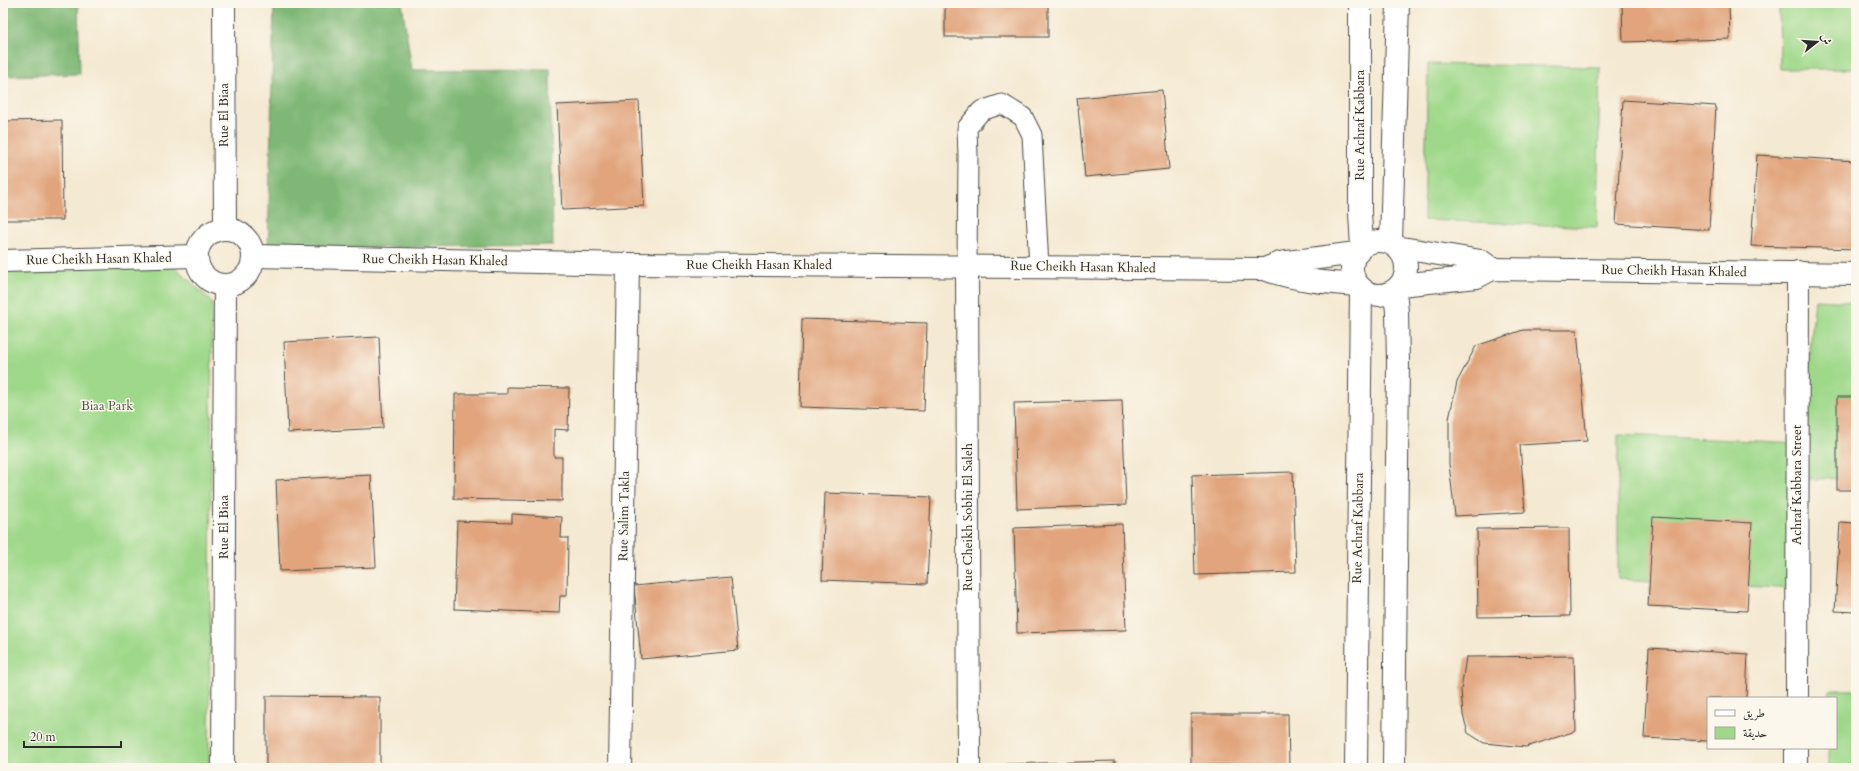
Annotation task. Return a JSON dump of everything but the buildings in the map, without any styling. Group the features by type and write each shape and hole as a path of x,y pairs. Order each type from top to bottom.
{"street":[{"name":"Rue El Biaa","path":"224,3 225,228"},
{"name":"Rue Achraf Kabbara","path":"1359,250 1360,3"},
{"path":"1393,245 1398,3"},
{"path":"225,228 239,231 250,242 254,256 250,271 240,282 225,286 210,282 200,271 196,256 200,242 210,232 225,228"},
{"path":"1375,241 1393,245 1403,255 1406,265 1405,275 1397,287 1389,293 1374,294 1360,286 1353,275 1352,264 1359,250 1375,241"},
{"name":"Rue Cheikh Hasan Khaled","path":"1393,245 1481,261 1492,269"},
{"name":"Rue Cheikh Hasan Khaled","path":"254,256 628,264 1264,269 1280,264 1359,250"},
{"name":"Rue Cheikh Hasan Khaled","path":"3,261 196,256"},
{"name":"Rue Salim Takla","path":"620,768 628,264"},
{"name":"Rue Cheikh Sobhi El Saleh","path":"967,266 969,768"},
{"name":"Rue Cheikh Hasan Khaled","path":"1264,269 1279,274 1360,286"},
{"name":"Rue Cheikh Hasan Khaled","path":"1397,287 1477,277 1492,269 1798,272 1856,274"},
{"name":"Achraf Kabbara Street","path":"1796,697 1798,272"},
{"name":"Rue El Biaa","path":"223,768 225,286"},
{"name":"Rue Achraf Kabbara","path":"1356,768 1360,286"},
{"path":"1394,768 1398,364 1397,287"},
{"path":"1796,749 1796,768"}],"lane":[{"path":"967,266 967,128 981,112 1002,104 1023,117 1032,135 1039,267"}],"green space":[{"path":"3,3 78,3 80,74 3,76"},
{"path":"274,3 402,3 412,70 550,69 553,245 268,249"},
{"path":"1779,3 1856,3 1856,69 1780,69"},
{"path":"1428,64 1600,67 1597,227 1424,220"},
{"name":"Biaa Park","path":"162,255 212,302 209,768 3,768 3,261"},
{"path":"1815,300 1856,302 1856,478 1808,479 1797,589 1618,579 1618,435 1801,443"},
{"path":"1829,690 1856,690 1856,768 1829,768 1829,749 1837,749 1837,697 1829,697"}]}
